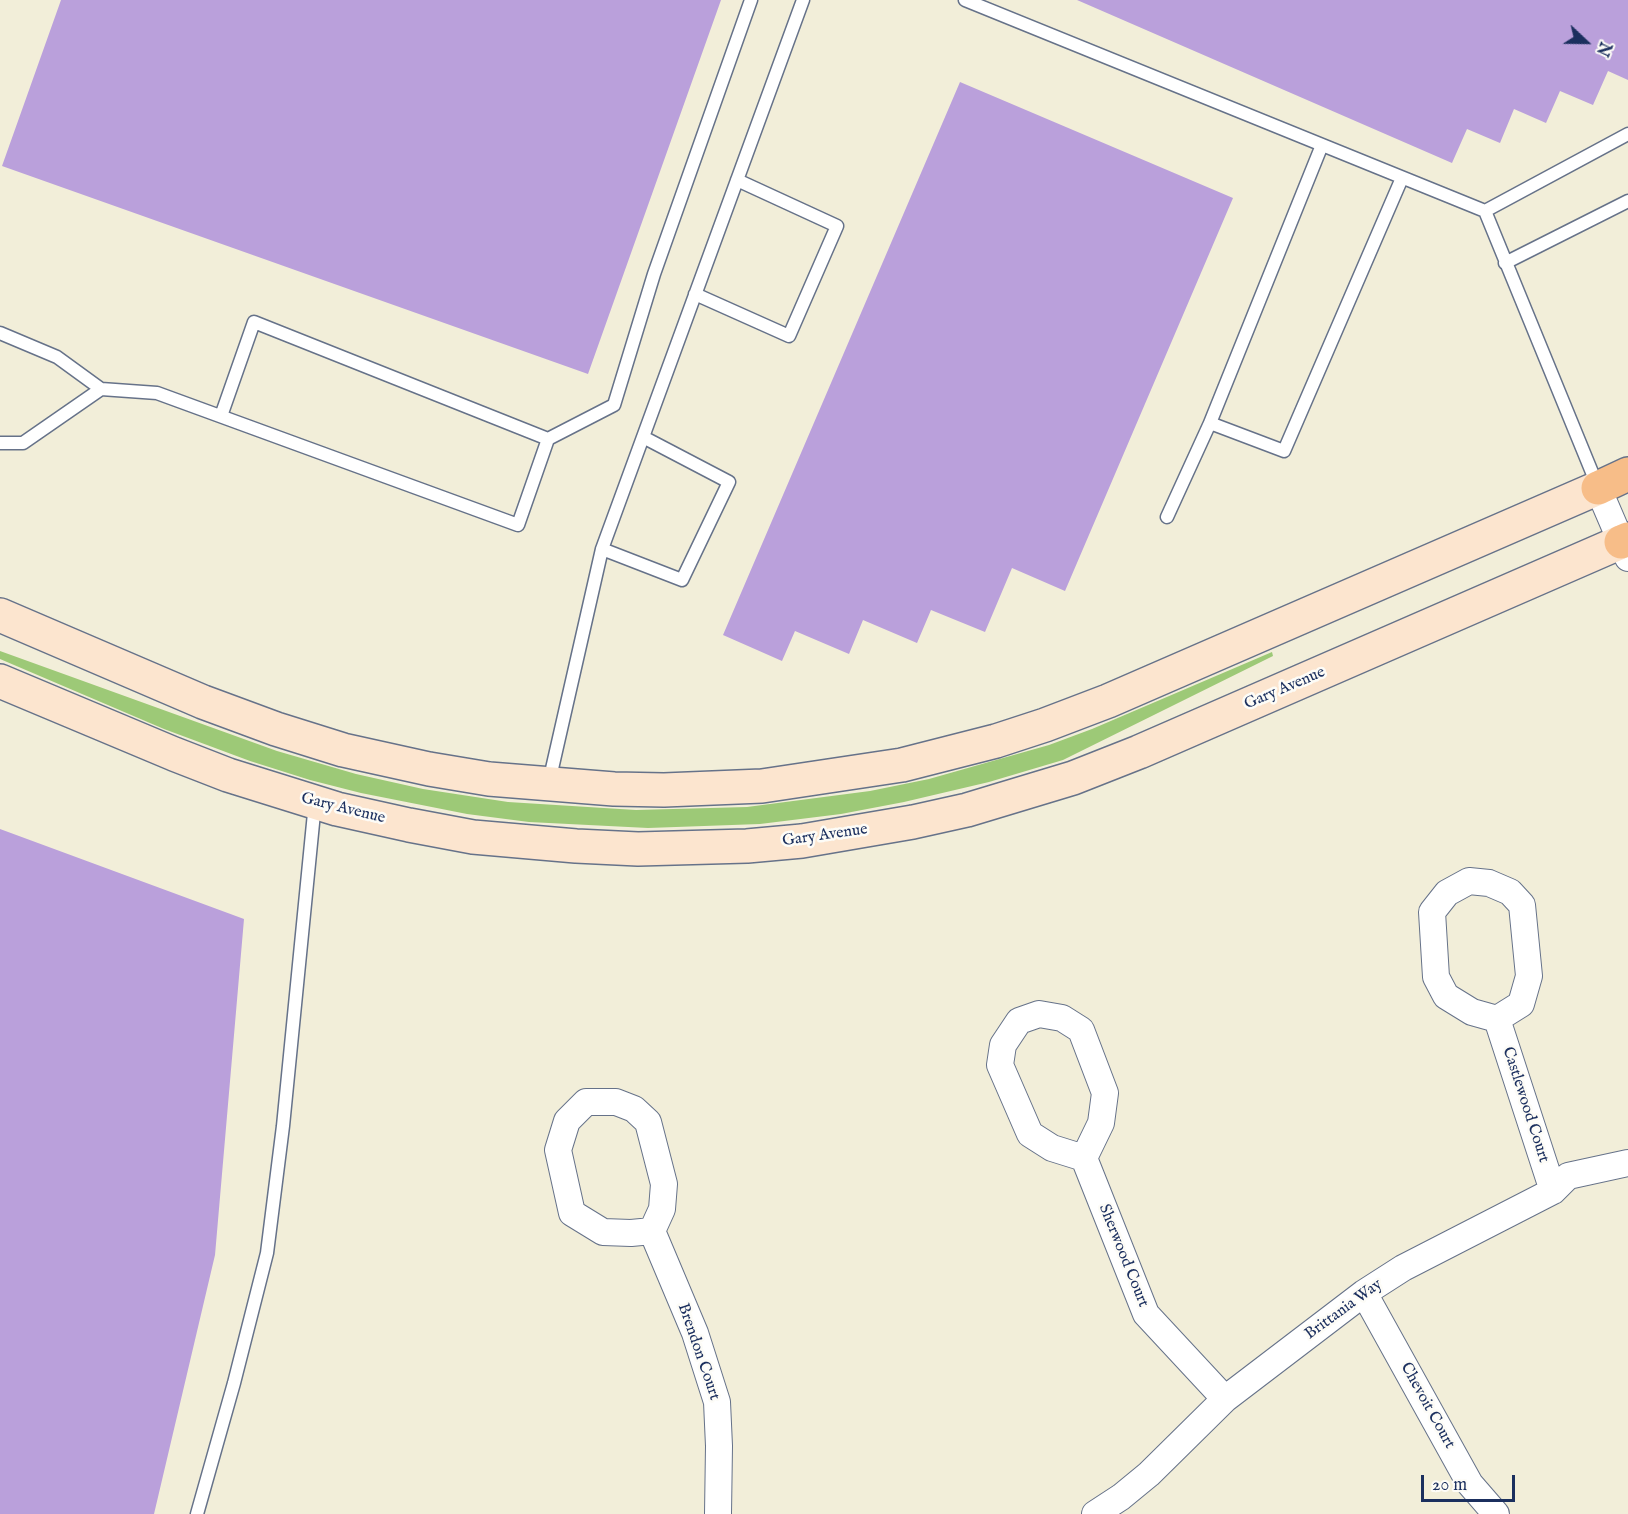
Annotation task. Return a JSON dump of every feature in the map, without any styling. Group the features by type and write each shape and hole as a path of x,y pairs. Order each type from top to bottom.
{"highway":[{"path":"1598,488 1628,474"}],"main road":[{"path":"0,615 203,702 276,729 343,750 429,769 489,779 548,785 664,790 762,786 902,765 996,741 1045,725 1108,701 1598,488"},
{"name":"Gary Avenue","path":"0,681 228,775 315,802 409,825 473,837 519,842 638,849 747,846 802,841 913,822 967,810 1026,793 1139,752 1626,546"}],"street":[{"path":"1598,488 1626,546"},
{"path":"1469,881 1489,883 1510,892 1522,905 1529,976 1521,1004 1497,1019 1472,1012 1446,996 1437,977 1432,912 1447,893 1469,881"},
{"path":"1039,1014 1062,1018 1081,1030 1106,1093 1101,1123 1084,1158 1052,1148 1029,1134 1000,1065 1003,1045 1019,1021 1039,1014"},
{"name":"Castlewood Court","path":"1497,1019 1553,1191"},
{"path":"586,1102 615,1102 634,1109 648,1122 664,1184 662,1209 652,1231 603,1232 572,1213 558,1150 567,1121 586,1102"},
{"name":"Sherwood Court","path":"1084,1158 1146,1314 1225,1399"},
{"name":"Brittania Way","path":"1095,1514 1121,1497 1149,1474 1225,1399 1364,1293 1413,1263 1553,1191 1568,1176 1628,1163"},
{"name":"Brendon Court","path":"652,1231 695,1333 717,1402 718,1514"},
{"name":"Chevoit Court","path":"1364,1293 1470,1484 1496,1514"}],"lane":[{"path":"0,333 57,357 101,389 157,393 518,525 548,439 614,405 654,274 752,0"},
{"path":"548,785 602,549 803,0"},
{"path":"965,0 1485,211 1598,488"},
{"path":"1485,211 1628,134"},
{"path":"1167,517 1210,423 1322,145"},
{"path":"1210,423 1284,452 1402,178"},
{"path":"695,294 789,336 837,225 737,180"},
{"path":"1505,263 1628,201"},
{"path":"221,416 254,322 548,439"},
{"path":"0,443 23,442 101,389"},
{"path":"602,549 682,580 729,482 643,437"},
{"path":"196,1514 234,1383 267,1253 283,1126 315,802"}],"green space":[{"path":"0,651 277,751 356,774 423,789 508,802 636,810 747,807 870,791 929,779 1049,745 1272,652 1273,656 1063,760 989,782 841,814 760,824 648,828 529,822 467,814 361,793 310,780 250,761 164,729 0,659"}],"building":[{"path":"61,0 721,0 588,374 2,166"},
{"path":"1077,0 1628,0 1628,80 1608,71 1593,105 1560,91 1546,123 1514,109 1500,143 1467,129 1452,163"},
{"path":"960,82 1233,198 1065,591 1012,568 985,632 931,610 917,643 863,620 849,654 795,631 782,661 723,635"},
{"path":"0,829 244,919 215,1255 154,1514 0,1514"}]}
